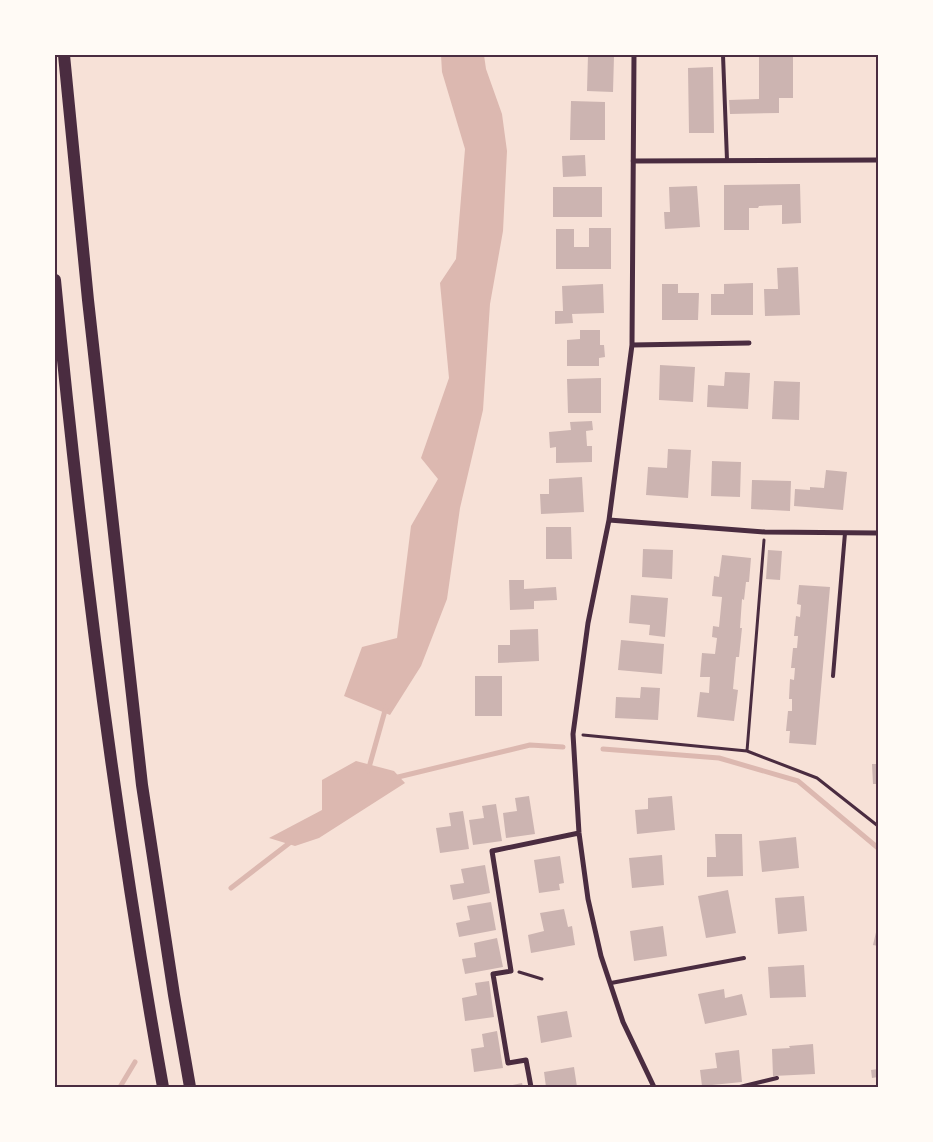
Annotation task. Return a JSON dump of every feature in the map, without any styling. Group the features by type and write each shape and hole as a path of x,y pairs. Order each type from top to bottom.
{"highway":[{"path":"64,55 88,300 142,785 190,1087"},
{"path":"55,280 86,572 114,793 162,1087"}],"street":[{"path":"634,55 632,345 609,520 588,623 573,734 579,833 590,908 601,956 623,1022 654,1087"},
{"path":"633,160 878,160"},
{"path":"632,345 749,343"},
{"path":"609,520 765,532 878,533"},
{"path":"531,1087 526,1060 508,1063 500,1017 493,974 511,971 492,850 579,833"}],"lane":[{"path":"723,55 727,160"},
{"path":"833,676 845,533"},
{"path":"611,984 744,958"},
{"path":"740,1087 777,1078"}],"path":[{"path":"747,751 765,532"},
{"path":"573,734 747,751 817,778 878,826"},
{"path":"511,971 525,973 542,979"}],"shaded area":[{"path":"441,55 484,55 486,69 502,114 507,151 503,231 490,304 483,410 460,508 447,599 421,666 390,715 344,696 362,647 397,638 411,526 438,479 421,458 449,378 440,283 456,259 465,149 442,72"},
{"path":"356,761 394,771 405,783 319,838 295,846 269,838 322,810 322,780"}],"building":[{"path":"588,55 614,56 613,92 587,91"},
{"path":"759,55 793,55 793,98 779,98 779,113 730,114 729,100 759,99"},
{"path":"713,67 714,133 689,133 688,68"},
{"path":"571,101 605,102 605,140 570,140"},
{"path":"585,155 586,176 563,177 562,156"},
{"path":"800,184 801,223 782,224 782,205 759,206 758,208 749,208 749,230 724,230 724,185"},
{"path":"697,186 700,227 665,229 664,212 670,212 669,187"},
{"path":"553,187 602,187 602,217 553,217"},
{"path":"589,228 611,228 611,269 556,269 556,229 574,229 574,247 589,247"},
{"path":"798,267 800,315 765,316 764,289 778,289 777,268"},
{"path":"753,283 753,315 711,315 711,294 724,294 724,284"},
{"path":"603,284 604,313 572,314 573,323 555,324 555,311 563,311 562,286"},
{"path":"662,284 678,284 678,293 699,293 698,320 662,320"},
{"path":"580,330 600,330 600,345 604,345 605,357 599,358 599,366 567,366 567,340 580,339"},
{"path":"660,365 695,367 693,402 659,400"},
{"path":"725,372 750,373 748,409 707,407 708,385 724,386"},
{"path":"601,378 601,413 568,413 567,379"},
{"path":"774,381 800,382 799,420 772,419"},
{"path":"592,421 593,430 586,431 587,446 592,446 592,462 556,463 556,447 550,448 549,432 571,430 570,422"},
{"path":"668,449 691,450 688,498 646,495 648,467 667,468"},
{"path":"712,461 741,462 740,497 711,496"},
{"path":"826,470 847,472 843,510 794,506 795,489 810,490 810,487 824,488"},
{"path":"582,477 584,512 541,514 540,494 549,494 549,479"},
{"path":"752,480 791,481 790,511 751,509"},
{"path":"546,527 571,527 572,559 546,559"},
{"path":"643,549 673,550 672,579 642,577"},
{"path":"768,550 782,551 780,580 766,579"},
{"path":"722,555 751,558 749,582 746,582 744,600 742,599 740,628 742,628 739,657 736,657 733,689 738,690 734,721 697,717 700,692 709,693 710,677 700,677 702,653 715,654 717,638 712,637 713,626 719,627 722,597 712,596 714,576 719,577"},
{"path":"509,580 524,580 524,589 556,587 557,600 534,601 534,609 510,610"},
{"path":"799,585 830,587 816,745 789,743 790,731 786,731 788,711 792,711 792,699 789,699 790,679 794,680 795,668 791,668 793,648 797,648 798,636 794,636 796,616 800,617 801,605 797,604"},
{"path":"631,595 668,598 665,637 649,635 650,625 629,623"},
{"path":"538,629 539,661 498,663 498,645 510,645 510,630"},
{"path":"621,640 664,644 662,674 618,670"},
{"path":"475,676 502,676 502,716 475,716"},
{"path":"641,687 660,688 658,720 615,718 616,697 640,698"},
{"path":"872,764 878,764 878,784 873,784"},
{"path":"529,796 535,834 506,838 503,813 517,811 515,798"},
{"path":"672,796 675,830 637,834 635,810 648,809 648,798"},
{"path":"496,804 502,841 473,845 469,820 484,818 482,806"},
{"path":"463,811 469,849 440,853 436,828 451,826 449,813"},
{"path":"715,834 742,834 743,876 707,877 707,857 716,857"},
{"path":"796,837 799,868 762,872 759,841"},
{"path":"662,855 664,885 632,888 629,858"},
{"path":"560,856 564,883 559,884 560,890 539,893 534,860"},
{"path":"485,865 490,893 453,900 450,885 464,883 461,869"},
{"path":"728,890 736,933 706,938 698,896"},
{"path":"804,896 807,931 778,934 775,898"},
{"path":"491,902 496,930 459,937 456,923 470,920 467,906"},
{"path":"564,909 568,927 572,926 575,945 531,953 528,935 544,931 540,913"},
{"path":"663,926 667,956 634,961 630,931"},
{"path":"878,928 878,946 873,945"},
{"path":"497,938 503,967 465,974 462,959 476,957 474,943"},
{"path":"804,965 806,997 770,998 768,967"},
{"path":"489,981 494,1017 465,1021 462,998 477,995 475,983"},
{"path":"724,989 725,998 742,994 747,1015 705,1024 698,994"},
{"path":"567,1011 572,1037 541,1043 537,1016"},
{"path":"497,1031 503,1068 474,1072 471,1049 484,1047 482,1034"},
{"path":"813,1044 815,1074 773,1076 772,1049"},
{"path":"739,1050 742,1082 702,1086 700,1070 717,1068 715,1053"},
{"path":"574,1067 577,1087 546,1087 544,1072"},
{"path":"878,1069 878,1077 872,1078 871,1070"},
{"path":"522,1083 523,1087 508,1087 508,1086"}],"waterway":[{"path":"368,771 386,707"},
{"path":"394,778 530,745 563,747"},
{"path":"603,749 719,758 798,781 878,848"},
{"path":"231,888 292,841"},
{"path":"120,1087 135,1062"}]}
